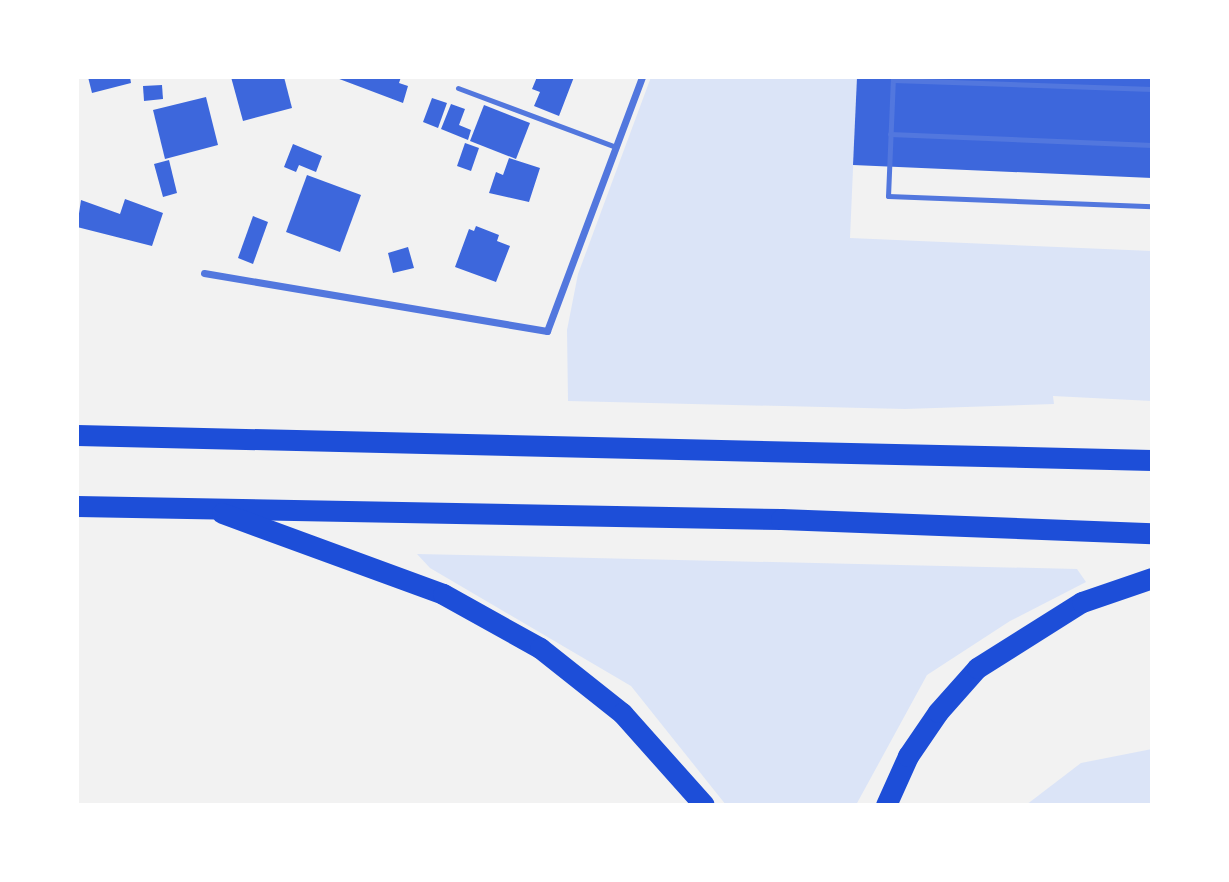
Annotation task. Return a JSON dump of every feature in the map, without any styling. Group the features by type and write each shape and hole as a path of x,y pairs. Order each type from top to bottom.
{"highway":[{"path":"77,435 1152,460"},
{"path":"77,506 781,519 1152,533"},
{"path":"207,507 443,594 540,648 622,713 661,752 704,805"},
{"path":"886,805 908,756 938,712 977,668 1082,602 1152,578"}],"street":[{"path":"204,273 547,331 642,77"}],"lane":[{"path":"1152,89 893,78 888,196 1152,206"},
{"path":"458,88 616,147"},
{"path":"890,134 1152,145"}],"shaded area":[{"path":"651,77 857,77 850,238 1152,251 1152,401 1053,396 1054,404 905,409 568,401 567,330 578,274"},
{"path":"417,554 1077,569 1086,582 1010,621 927,675 856,805 726,805 631,686 430,568"},
{"path":"1152,749 1152,805 1026,805 1081,763"}],"building":[{"path":"88,77 130,77 131,83 92,93"},
{"path":"231,77 284,77 292,108 243,121"},
{"path":"334,77 401,77 399,83 408,86 403,103"},
{"path":"537,77 574,77 559,116 534,106 540,92 532,89"},
{"path":"857,77 1152,77 1152,178 853,165"},
{"path":"162,85 163,99 144,101 143,86"},
{"path":"206,97 218,145 165,159 153,110"},
{"path":"432,98 447,103 438,128 423,122"},
{"path":"451,104 465,109 459,125 471,130 468,140 441,129"},
{"path":"484,105 530,123 516,159 470,141"},
{"path":"465,143 479,148 471,171 457,166"},
{"path":"293,144 322,156 316,172 299,165 296,172 284,167"},
{"path":"509,158 540,168 529,202 489,193 496,172 503,175"},
{"path":"169,160 177,193 163,197 154,164"},
{"path":"307,175 361,195 340,252 286,232"},
{"path":"125,199 163,213 152,246 77,227 81,200 120,214"},
{"path":"253,216 268,222 253,264 238,258"},
{"path":"476,226 499,235 497,241 510,246 496,282 455,267 469,229 474,231"},
{"path":"408,247 414,268 393,273 388,253"}]}
